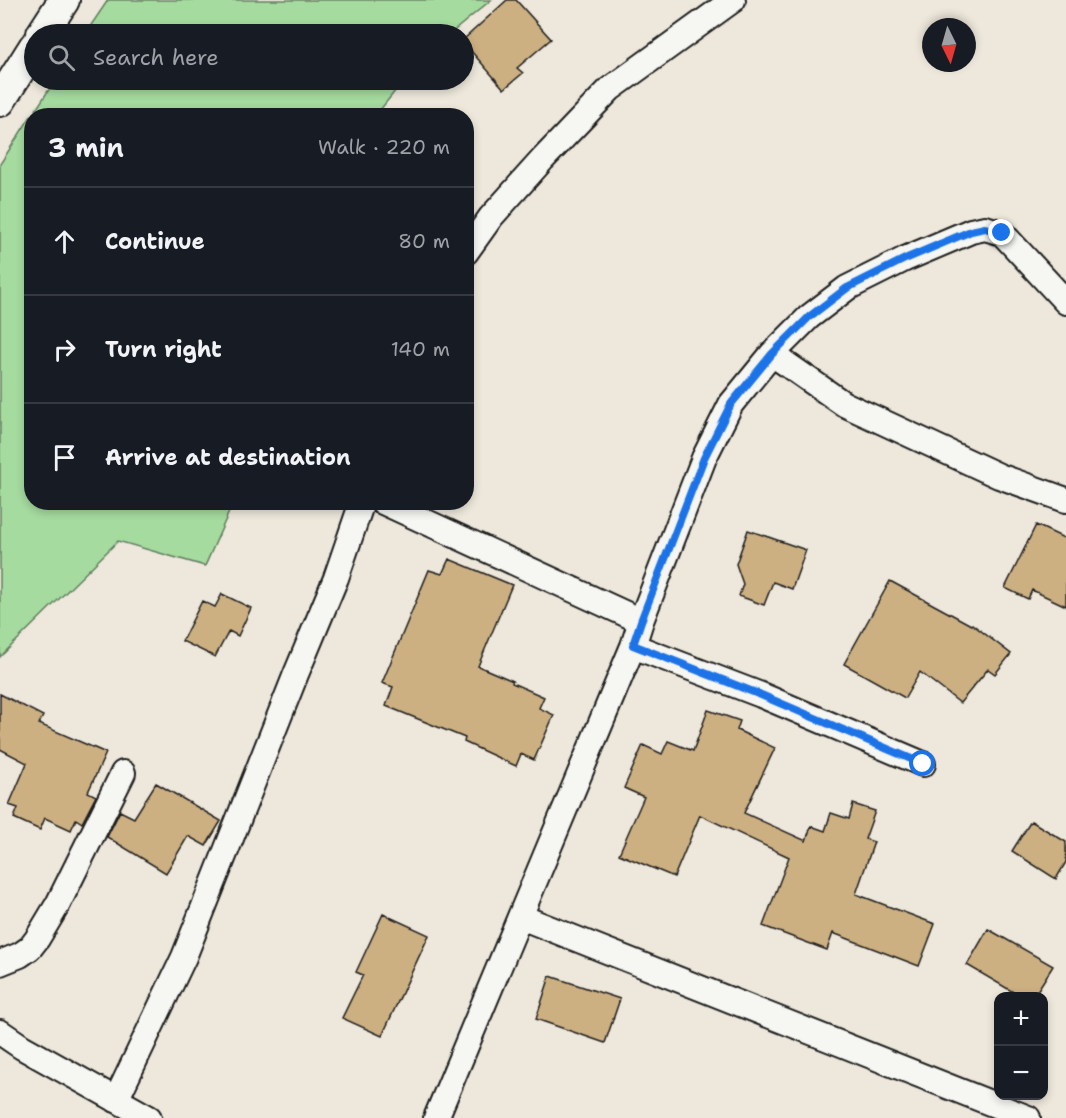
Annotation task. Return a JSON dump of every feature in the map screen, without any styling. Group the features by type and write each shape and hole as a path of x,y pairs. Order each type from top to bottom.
{"street":[{"path":"48,24 64,0"},
{"path":"474,241 491,217 610,89 733,0"},
{"path":"0,101 24,63"},
{"path":"436,1118 633,645 704,458 731,404 772,354 809,317 847,288 905,259 971,231 985,228 1002,233 1066,302"},
{"path":"772,354 844,404 999,476 1066,500"},
{"path":"116,1100 184,957 336,578 359,510"},
{"path":"400,510 641,621"},
{"path":"633,645 761,695 923,764"},
{"path":"0,963 20,955 37,939 58,904 123,772"},
{"path":"521,917 1028,1118"},
{"path":"0,1032 22,1047 149,1118"}],"green space":[{"path":"108,0 491,0 462,24 92,24"},
{"path":"49,90 396,90 382,108 37,108"},
{"path":"24,127 24,510 230,510 205,566 118,541 0,657 0,164"}],"building":[{"path":"507,0 516,0 551,39 517,68 523,73 504,89 474,54 474,30"},
{"path":"1036,525 1066,539 1066,606 1032,590 1028,599 1005,588"},
{"path":"748,530 806,550 792,589 773,582 764,605 739,596 743,584 736,564"},
{"path":"449,559 512,585 478,666 544,697 539,708 554,715 534,760 521,754 516,766 464,742 465,738 386,706 393,687 382,683 429,570 442,574"},
{"path":"890,581 972,624 1011,654 995,674 988,669 960,703 920,672 905,698 844,664"},
{"path":"222,594 251,608 238,636 229,631 215,657 182,641 202,601 215,607"},
{"path":"0,694 43,716 39,724 106,753 88,792 96,796 82,823 76,819 71,830 45,818 40,830 14,818 18,808 9,805 27,763 0,749"},
{"path":"708,710 740,721 737,730 775,748 744,813 806,841 811,826 825,831 831,813 849,819 853,804 875,811 865,839 874,842 856,894 935,924 919,966 833,933 827,950 763,926 789,857 700,815 674,877 619,854 644,797 624,788 643,745 662,754 668,741 693,751"},
{"path":"156,783 221,821 206,846 188,836 166,873 107,837 120,811 134,818"},
{"path":"1031,821 1066,842 1066,862 1056,879 1012,851"},
{"path":"383,914 429,935 382,1036 342,1018 363,975 356,972"},
{"path":"988,929 1053,966 1037,992 1013,992 967,965"},
{"path":"550,976 620,999 605,1043 536,1019"}],"route":[{"path":"923,764 761,695 633,645 704,458 731,404 772,354 809,317 847,288 905,259 971,231 985,228 1002,233"}]}
